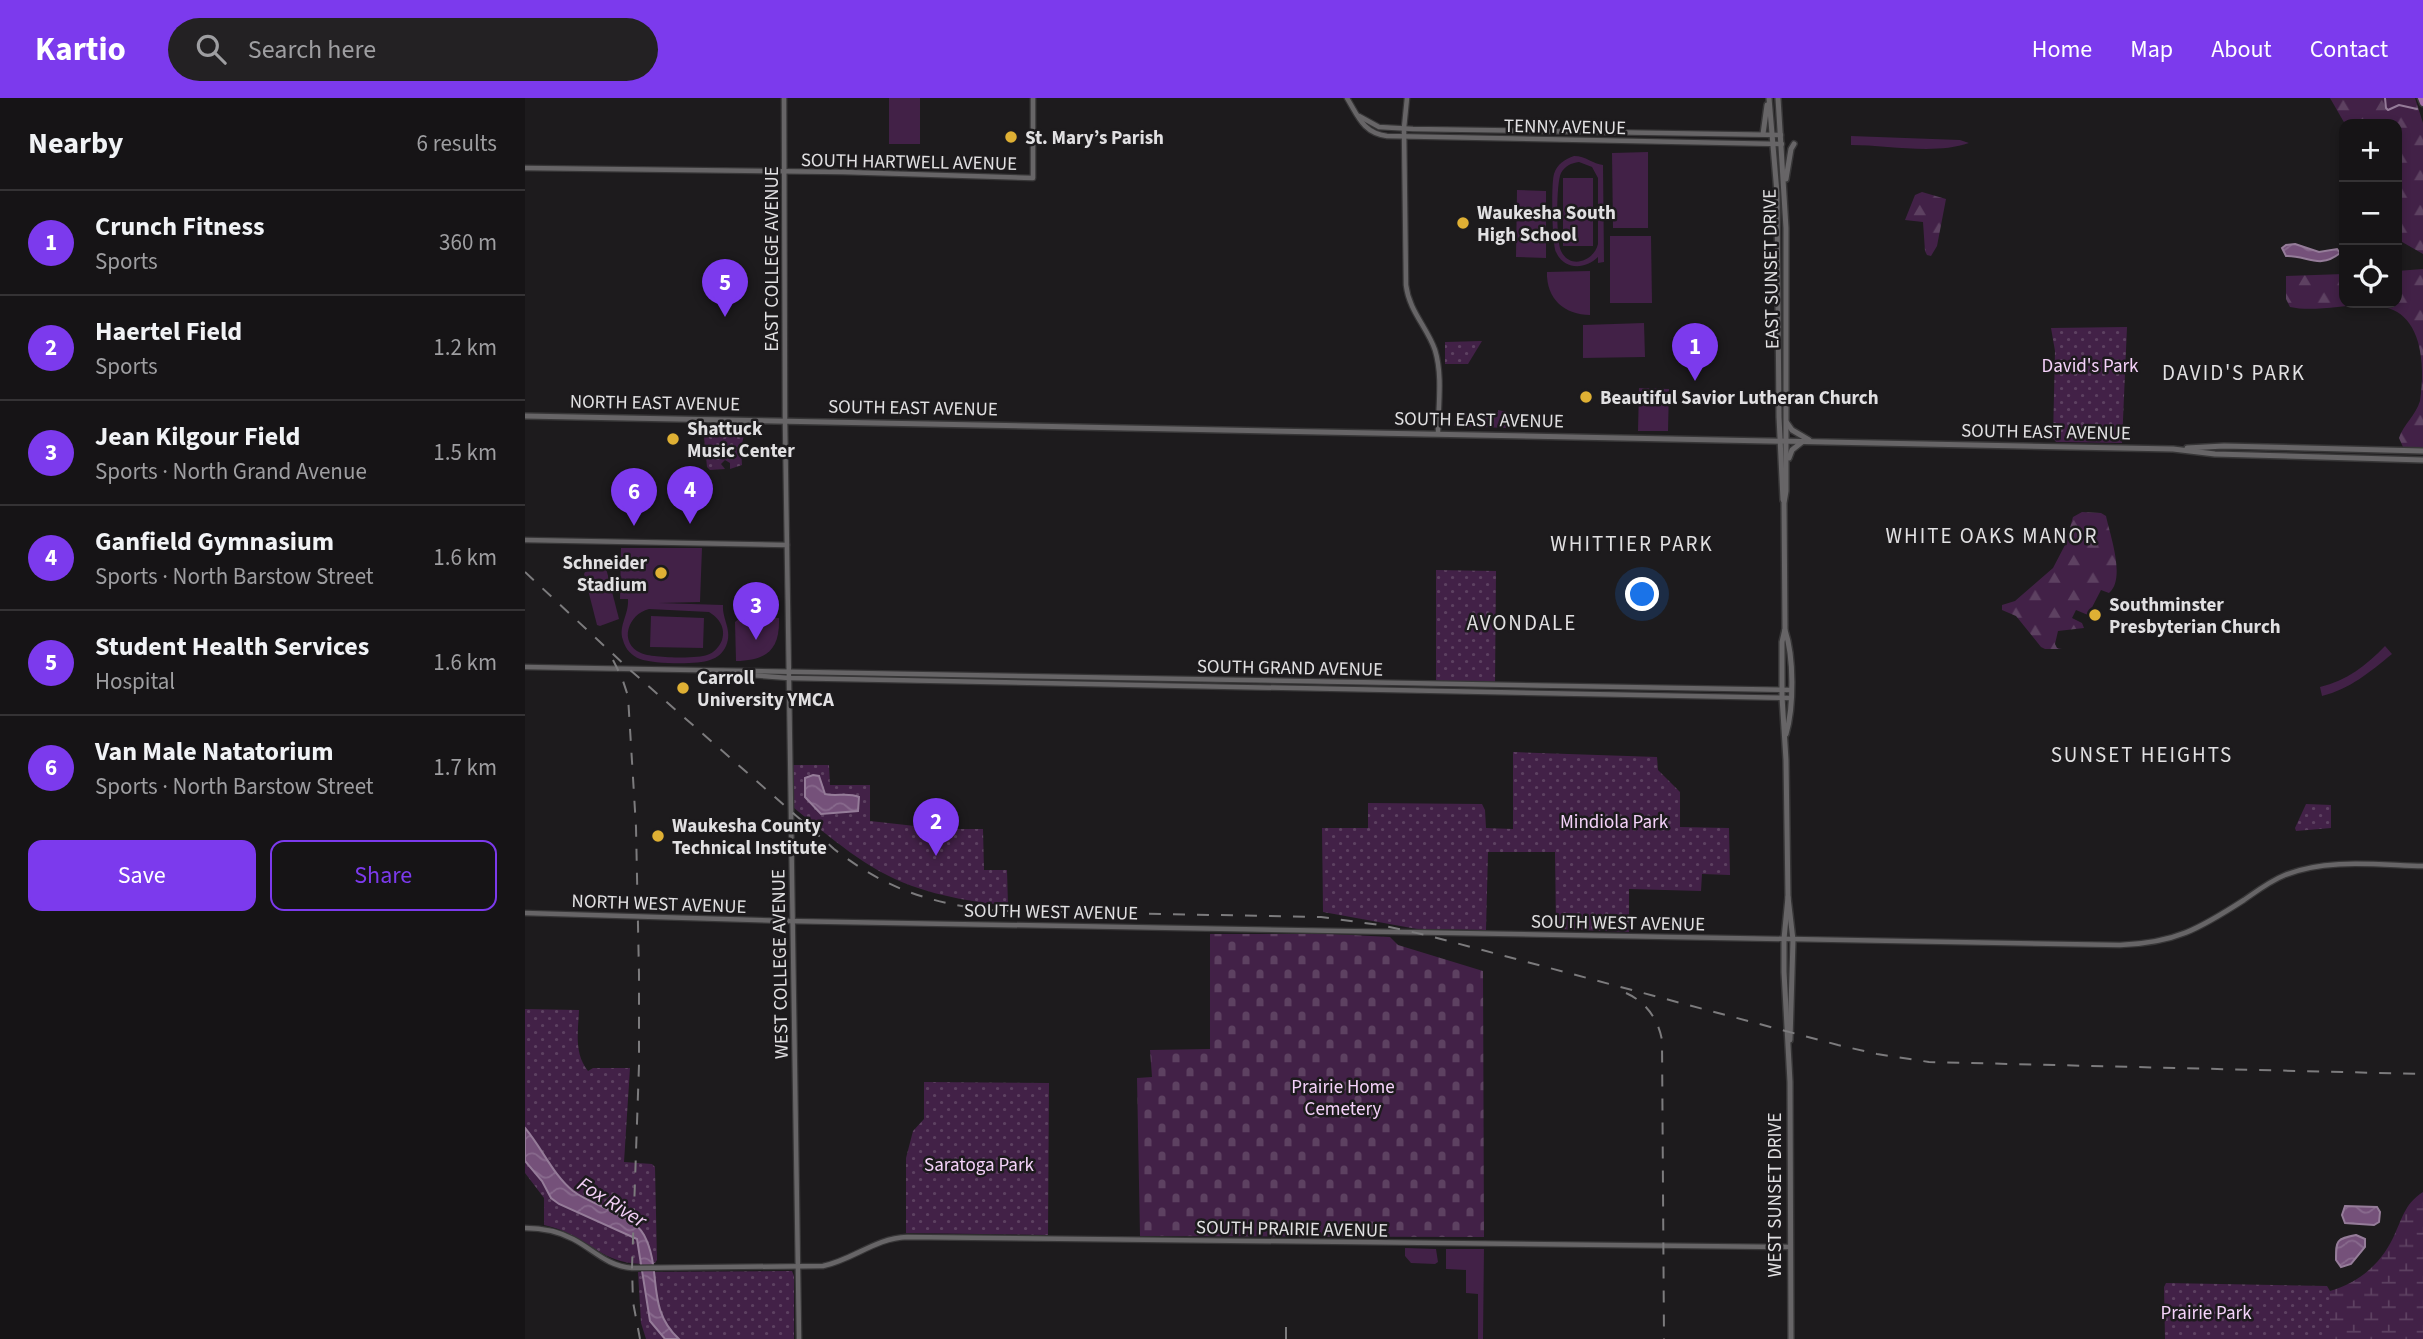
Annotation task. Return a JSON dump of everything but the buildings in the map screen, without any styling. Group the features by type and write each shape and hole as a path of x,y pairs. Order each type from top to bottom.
{"main road":[{"path":"1763,134 1769,98"},
{"name":"EAST SUNSET DRIVE","path":"1769,98 1777,193 1779,417 1783,440"},
{"name":"EAST SUNSET DRIVE","path":"1778,98 1785,186 1787,423 1783,440"},
{"path":"2421,98 2423,103"},
{"path":"1785,186 1794,144"},
{"name":"NORTH EAST AVENUE","path":"525,416 785,420"},
{"path":"1770,440 1779,417"},
{"name":"SOUTH EAST AVENUE","path":"785,420 2173,449 2224,446 2423,451"},
{"path":"1787,423 1792,430 1812,441"},
{"name":"WEST SUNSET DRIVE","path":"1783,440 1786,472 1782,719 1786,737 1788,897 1793,940 1789,1050"},
{"name":"WEST SUNSET DRIVE","path":"1783,440 1781,493 1784,503"},
{"path":"1786,472 1791,452 1803,441"},
{"name":"SOUTH EAST AVENUE","path":"2173,449 2215,454 2423,460"},
{"name":"WEST SUNSET DRIVE","path":"1785,629 1789,642 1790,690 1790,719 1786,737"},
{"name":"WEST SUNSET DRIVE","path":"1788,897 1784,939 1789,1050 1791,1339"}],"street":[{"name":"EAST COLLEGE AVENUE","path":"784,98 785,420"},
{"name":"SOUTH HARTWELL AVENUE","path":"525,168 1033,178 1033,98"},
{"name":"TENNY AVENUE","path":"1347,98 1363,125 1376,134 1405,137 1782,144"},
{"path":"1407,98 1407,292 1412,309 1430,338 1437,357 1438,433"},
{"name":"TENNY AVENUE","path":"1358,116 1379,127 1781,135"},
{"name":"WEST COLLEGE AVENUE","path":"785,420 799,1339"},
{"path":"525,540 787,545"},
{"path":"525,667 702,671"},
{"name":"SOUTH GRAND AVENUE","path":"702,671 1782,693 1790,698"},
{"name":"SOUTH GRAND AVENUE","path":"702,671 789,678 1782,693 1790,690"},
{"name":"SOUTH WEST AVENUE","path":"793,921 2143,944 2191,932 2279,877 2299,870 2330,865 2423,866"},
{"name":"NORTH WEST AVENUE","path":"525,913 793,921"},
{"name":"SOUTH PRAIRIE AVENUE","path":"525,1228 560,1233 609,1263 626,1268 799,1267 831,1264 881,1241 907,1237 1790,1247"}],"green space":[{"path":"889,98 920,98 920,144 889,144"},
{"path":"2330,98 2415,98 2423,123 2423,254 2402,242 2402,119 2342,119"},
{"path":"1851,136 1960,140 1969,143 1956,147 1926,149 1851,145"},
{"path":"1648,152 1648,228 1613,228 1612,153"},
{"path":"1574,156 1603,165 1604,262 1598,263 1598,257 1581,266 1569,265 1560,258 1556,252 1553,226 1554,174 1562,162","holes":["1579,162 1592,167 1598,178 1598,244 1592,255 1576,262 1565,257 1559,245 1559,179 1564,168 1573,163"]},
{"path":"1563,178 1593,178 1593,246 1563,246"},
{"path":"1517,190 1546,191 1546,258 1516,257"},
{"path":"1922,192 1946,199 1937,246 1931,256 1925,251 1923,222 1905,220 1915,195"},
{"path":"1610,236 1651,236 1652,303 1610,303"},
{"path":"2423,269 2423,448 2403,447 2399,438 2418,406 2422,386 2418,342 2409,323 2397,312 2386,308 2402,308 2402,271"},
{"path":"1590,271 1590,315 1565,309 1550,290 1547,272"},
{"path":"2339,274 2339,307 2290,307 2286,299 2286,276"},
{"path":"1644,323 1645,357 1583,358 1583,325"},
{"name":"David's Park","path":"2127,327 2122,443 2056,442 2053,438 2055,351 2051,328"},
{"path":"1482,341 1468,364 1445,364 1445,342"},
{"path":"1639,388 1669,389 1668,431 1638,431"},
{"path":"1498,410 1507,412 1506,428 1454,426 1462,414 1467,413 1469,418"},
{"path":"709,425 746,426 741,448 742,465 730,469 730,463 725,460 721,464 725,469 710,470 707,467 704,437"},
{"path":"2082,512 2101,513 2106,516 2117,567 2114,586 2109,593 2101,590 2088,615 2076,610 2072,618 2082,623 2084,628 2058,631 2055,644 2062,649 2045,649 2016,616 2002,610 2002,605 2015,601 2053,568 2065,545 2073,517"},
{"name":"Schneider Stadium","path":"621,548 702,548 700,602 659,603 723,605 728,630 726,646 717,657 704,662 665,663 640,659 629,652 624,643 622,630 628,599 620,599","holes":["649,609 709,612 719,620 723,631 720,645 710,654 685,657 654,656 641,653 630,643 628,636 631,622"]},
{"path":"606,568 619,619 600,626 597,625 584,574"},
{"path":"1436,570 1496,571 1495,685 1436,684"},
{"path":"651,616 704,618 703,648 650,647"},
{"path":"741,617 779,618 777,638 769,652 756,658 736,661 735,622"},
{"path":"2385,646 2392,654 2376,667 2351,684 2322,696 2320,687 2339,681 2356,671"},
{"name":"Mindiola Park","path":"1513,752 1657,757 1658,770 1680,792 1680,827 1729,828 1730,875 1702,874 1701,891 1629,889 1629,932 1556,929 1555,852 1488,852 1486,930 1417,929 1323,912 1322,828 1368,828 1368,803 1482,804 1486,828 1513,829"},
{"path":"793,765 829,765 830,785 870,785 870,821 942,829 983,829 984,870 1007,870 1008,906 959,899 923,890 864,862 794,808"},
{"path":"2306,804 2331,805 2331,828 2296,831"},
{"name":"Prairie Home Cemetery","path":"1210,934 1390,937 1398,945 1483,971 1484,1237 1140,1236 1137,1078 1152,1077 1150,1050 1210,1049"},
{"path":"525,1009 579,1010 579,1050 588,1071 593,1068 630,1068 624,1162 652,1164 655,1167 655,1263 637,1264 609,1257 574,1236 544,1225 544,1198 525,1173"},
{"name":"Saratoga Park","path":"924,1082 1049,1083 1048,1235 906,1233 906,1158 913,1131 924,1119"},
{"path":"2423,1192 2423,1339 2330,1339 2330,1291 2359,1278 2375,1265 2388,1248 2408,1207"},
{"path":"1405,1248 1436,1249 1438,1262 1411,1263 1405,1256"},
{"path":"1446,1249 1484,1249 1483,1339 1478,1339 1478,1294 1466,1293 1466,1270 1446,1269"},
{"path":"792,1271 794,1339 646,1339 641,1323 638,1272"},
{"name":"Prairie Park","path":"2166,1283 2327,1286 2330,1291 2330,1339 2165,1339"}],"water":[{"path":"2295,244 2319,252 2337,249 2339,254 2319,261 2286,256 2282,248"},
{"path":"819,776 825,794 859,797 858,811 821,814 805,797 805,778"},
{"name":"Fox River","path":"525,1128 566,1185 582,1197 622,1216 639,1228 650,1249 662,1315 679,1339 665,1339 650,1321 637,1239 551,1198 542,1181 525,1161"},
{"path":"2345,1206 2377,1207 2380,1212 2379,1222 2374,1225 2345,1223 2342,1215"},
{"path":"2356,1235 2365,1239 2365,1247 2351,1264 2341,1267 2336,1260 2337,1244 2341,1239"}],"waterway":[{"path":"2385,98 2388,110 2399,105 2417,109"}],"railway":[{"path":"525,572 629,669 834,849 892,885 933,900 1001,911 1321,917 1380,925 1838,1045 1929,1062 2423,1074"},
{"path":"613,660 628,696 636,827 639,1065 632,1268 633,1302 640,1339"},
{"path":"1626,993 1650,1012 1662,1040 1664,1339"},
{"path":"1286,1319 1286,1339"}],"place":[{"name":"St. Mary’s Parish","path":"1011,137"},
{"name":"Waukesha South High School","path":"1463,223"},
{"name":"Student Health Services","path":"725,317"},
{"name":"Crunch Fitness","path":"1695,381"},
{"name":"Beautiful Savior Lutheran Church","path":"1586,397"},
{"name":"Shattuck Music Center","path":"673,439"},
{"name":"Ganfield Gymnasium","path":"690,524"},
{"name":"Van Male Natatorium","path":"634,526"},
{"name":"Schneider Stadium","path":"661,573"},
{"name":"Southminster Presbyterian Church","path":"2095,615"},
{"name":"Jean Kilgour Field","path":"756,640"},
{"name":"Carroll University YMCA","path":"683,688"},
{"name":"Waukesha County Technical Institute","path":"658,836"},
{"name":"Haertel Field","path":"936,856"}],"district":[{"name":"DAVID'S PARK","path":"2234,373"},
{"name":"WHITE OAKS MANOR","path":"1992,536"},
{"name":"WHITTIER PARK","path":"1632,544"},
{"name":"AVONDALE","path":"1522,623"},
{"name":"SUNSET HEIGHTS","path":"2142,755"}]}
